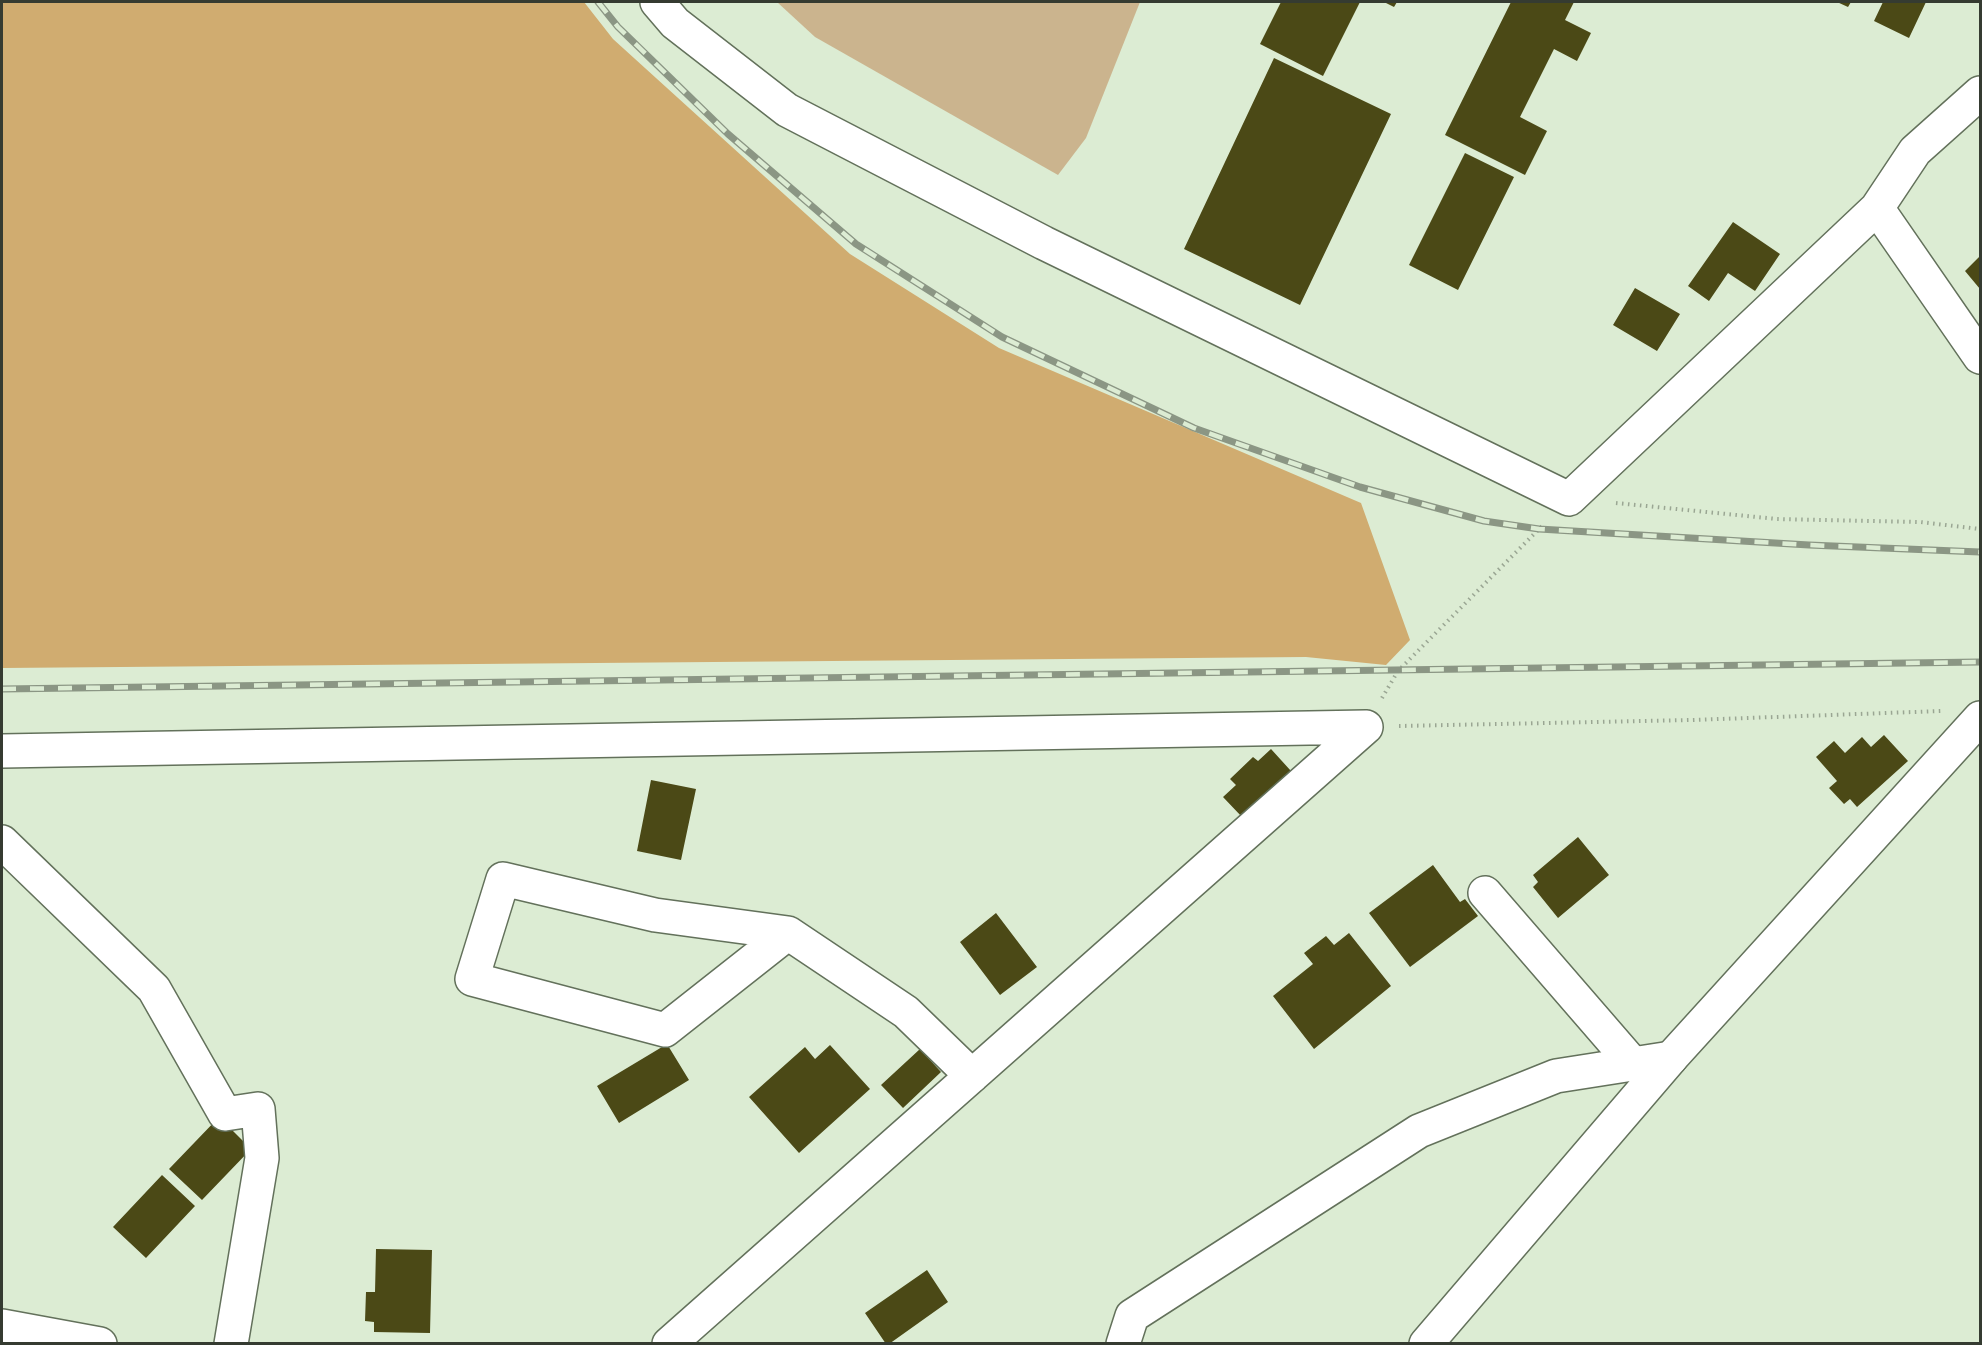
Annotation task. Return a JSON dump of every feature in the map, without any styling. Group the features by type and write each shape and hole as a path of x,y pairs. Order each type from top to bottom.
{"street":[{"path":"657,2 675,23 787,110 1044,243 1569,499 1877,208 1915,151 1980,93"},
{"path":"1877,208 1980,357"},
{"path":"1426,1344 1671,1058 1980,718"},
{"path":"2,751 1366,727"},
{"path":"669,1344 1366,727"},
{"path":"2,842 154,989 225,1114 258,1109 262,1158 231,1344"},
{"path":"788,933 665,1030 472,980 503,879 655,915 788,933 906,1012 972,1076"},
{"path":"1485,893 1633,1064"},
{"path":"1124,1344 1132,1316 1419,1131 1556,1076 1671,1058"},
{"path":"2,1326 100,1344"}],"path":[{"path":"1366,727 1398,671 1569,499 1778,519 1920,522 1980,529"},
{"path":"1366,727 1692,720 1946,711"}],"shaded area":[{"path":"2,2 584,2 613,39 850,254 999,348 1361,503 1410,640 1386,665 1306,657 2,668"},
{"path":"777,2 1140,2 1086,138 1058,175 815,37"}],"building":[{"path":"1281,2 1360,2 1323,76 1260,44"},
{"path":"1384,2 1397,2 1394,7"},
{"path":"1511,2 1574,2 1565,20 1591,33 1577,61 1554,49 1520,117 1547,131 1525,175 1445,135"},
{"path":"1837,2 1851,2 1848,7"},
{"path":"1883,2 1926,2 1909,38 1874,21"},
{"path":"1274,58 1391,114 1300,305 1184,249"},
{"path":"1465,153 1514,177 1458,290 1409,265"},
{"path":"1733,222 1780,254 1755,291 1728,273 1709,301 1688,286"},
{"path":"1980,256 1980,289 1965,271"},
{"path":"1635,288 1680,314 1657,351 1613,325"},
{"path":"1884,735 1908,761 1857,807 1850,799 1844,804 1829,788 1837,781 1816,757 1834,741 1845,753 1862,737 1871,747"},
{"path":"1271,749 1291,771 1242,817 1223,797 1236,785 1230,779 1253,757 1258,761"},
{"path":"651,780 696,789 681,860 637,851"},
{"path":"1578,837 1609,875 1558,918 1533,887 1538,882 1533,875"},
{"path":"1433,865 1460,902 1465,899 1478,916 1410,967 1369,913"},
{"path":"996,913 1037,967 1000,995 960,942"},
{"path":"1349,933 1391,986 1314,1049 1273,996 1313,964 1304,953 1326,936 1334,945"},
{"path":"667,1044 689,1080 619,1123 597,1086"},
{"path":"830,1045 870,1089 799,1153 749,1097 805,1047 815,1059"},
{"path":"920,1049 941,1072 903,1108 881,1085"},
{"path":"219,1117 251,1149 202,1200 169,1169"},
{"path":"162,1175 195,1206 146,1258 113,1227"},
{"path":"376,1249 432,1250 430,1333 374,1332 374,1322 365,1321 366,1292 375,1292"},
{"path":"927,1270 948,1302 886,1344 865,1313"}],"railway":[{"path":"598,2 618,27 728,134 856,244 1002,337 1194,428 1360,487 1484,521 1539,529 1809,545 1980,552"},
{"path":"2,689 1980,662"}]}
